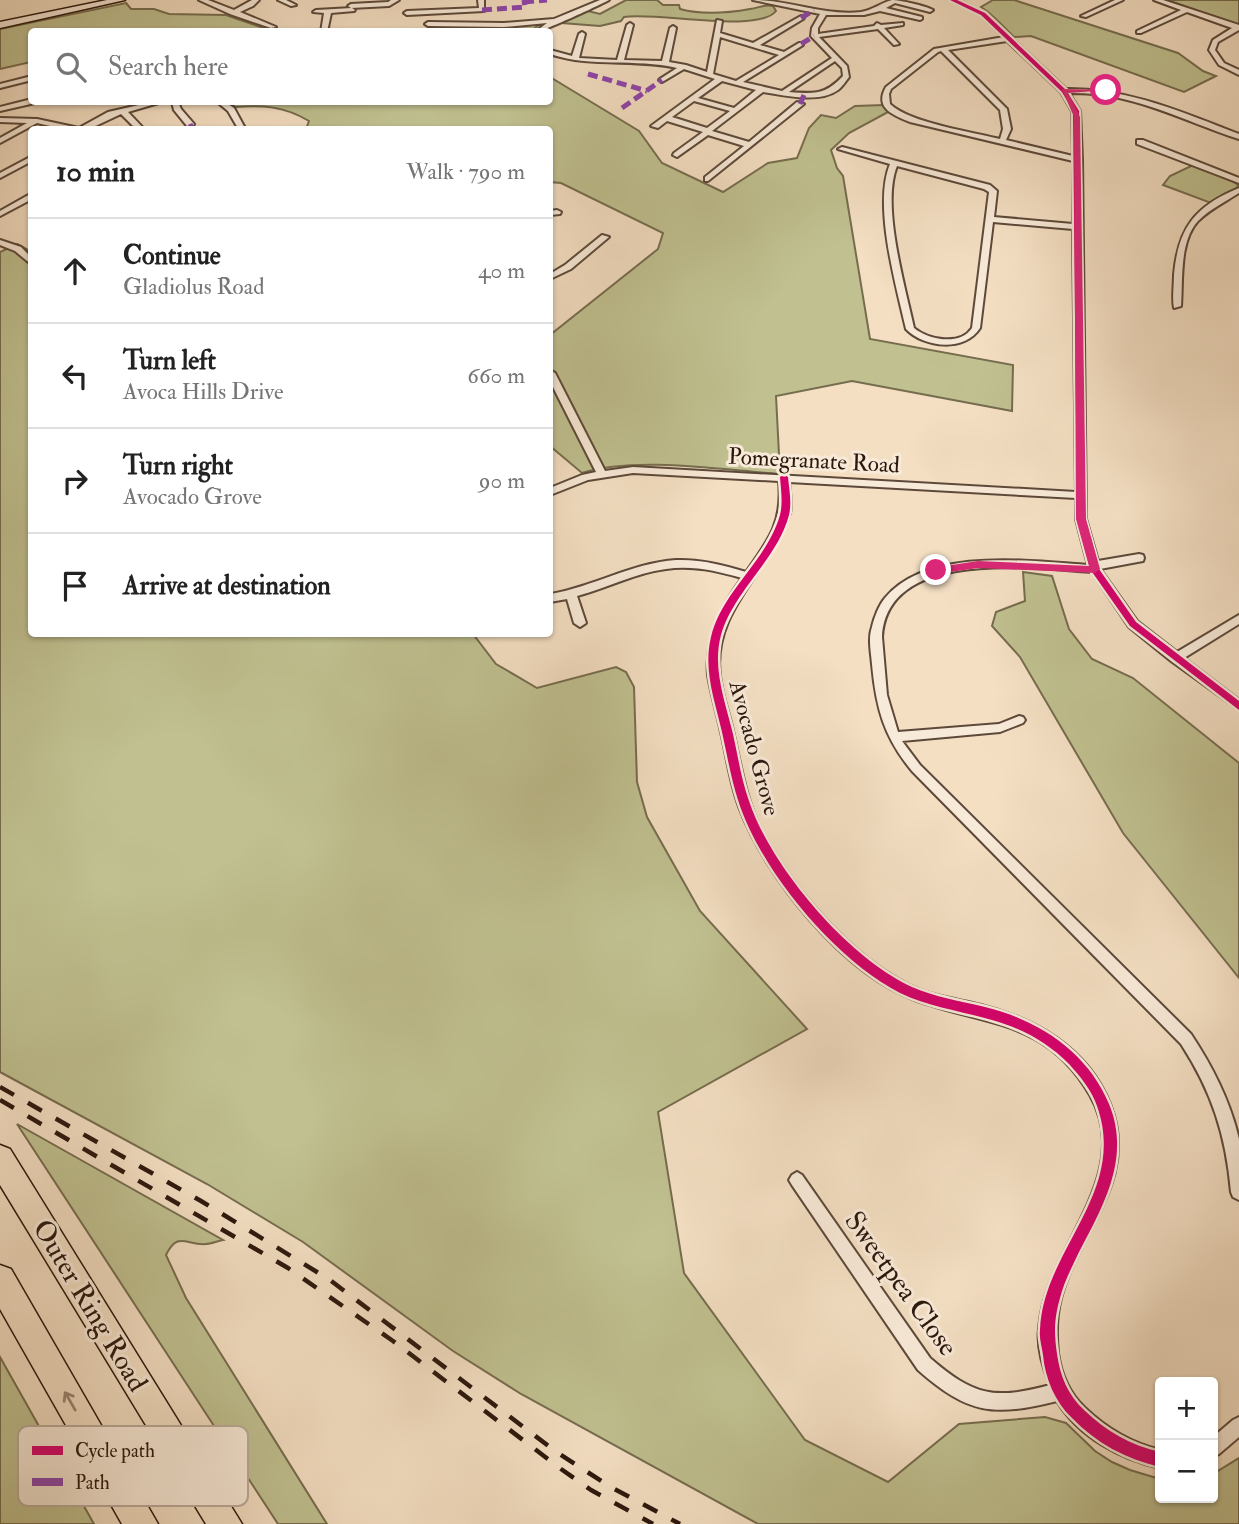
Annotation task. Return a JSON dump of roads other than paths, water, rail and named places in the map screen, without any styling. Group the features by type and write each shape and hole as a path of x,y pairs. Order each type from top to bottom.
{"highway":[{"name":"Outer Ring Road","path":"0,1159 165,1426"},
{"path":"0,1280 84,1426"},
{"path":"131,1506 141,1524"},
{"name":"Outer Ring Road","path":"214,1506 225,1524"}],"main road":[{"path":"0,17 81,0"},
{"path":"0,25 120,0"}],"street":[{"path":"202,0 273,27"},
{"path":"232,13 256,0"},
{"path":"281,0 293,5"},
{"path":"407,13 482,10 481,0"},
{"path":"544,28 606,0"},
{"path":"756,0 825,12 855,13 880,9 895,1 930,10"},
{"path":"953,0 972,4 983,14 1064,91 1077,117 1080,495 1081,519 1094,568 1133,624 1239,706"},
{"path":"1084,16 1120,0"},
{"path":"1157,0 1239,27"},
{"path":"316,12 405,1"},
{"path":"1078,7 1093,12"},
{"path":"880,9 920,18"},
{"path":"1139,32 1187,10"},
{"path":"325,28 328,12"},
{"path":"814,36 815,28 825,12"},
{"path":"855,13 870,19 897,44"},
{"path":"754,45 801,18"},
{"path":"710,74 719,21"},
{"path":"428,24 504,25 553,22"},
{"path":"814,36 901,24"},
{"path":"620,61 630,25"},
{"path":"1148,27 1158,31"},
{"path":"1239,27 1215,41 1212,50 1221,64 1239,72"},
{"path":"665,63 673,28"},
{"path":"575,58 582,34"},
{"path":"717,34 784,54"},
{"path":"553,53 575,58 684,66 761,90 779,94 813,95 840,87 848,73 837,57 814,36"},
{"path":"1007,39 942,48 929,54 888,88 884,98 887,105 907,118 1078,160"},
{"path":"737,83 801,44"},
{"path":"942,48 1003,109 1007,129 1002,142"},
{"path":"779,94 837,57"},
{"path":"663,80 684,66"},
{"path":"655,126 721,78"},
{"path":"0,86 28,79"},
{"path":"677,155 761,90"},
{"path":"1064,91 1093,90 1124,94 1239,137"},
{"path":"708,179 800,104 779,94"},
{"path":"693,99 735,110"},
{"path":"0,109 28,102"},
{"path":"87,126 103,117 141,105"},
{"path":"176,105 190,124"},
{"path":"225,105 241,126"},
{"path":"123,111 138,126"},
{"path":"666,118 750,145"},
{"path":"0,120 37,121 61,126"},
{"path":"0,141 37,121"},
{"path":"1140,142 1239,181"},
{"path":"842,149 990,188 994,194 974,335 967,339 952,341 915,334 910,329 891,232 886,179 894,164"},
{"path":"0,176 28,160"},
{"path":"1177,306 1182,252 1189,229 1211,207 1239,190"},
{"path":"0,214 28,197"},
{"path":"991,219 1078,228"},
{"path":"553,275 568,267 605,237"},
{"path":"0,242 18,249 28,259"},
{"path":"553,379 601,473"},
{"name":"Pomegranate Road","path":"553,491 601,473 657,470 1080,495"},
{"name":"Avocado Grove","path":"784,477 783,521 727,612 715,643 715,682 746,810 763,848 782,876 847,948 872,970 902,988 930,1000 1006,1018 1040,1033 1079,1066 1103,1103 1112,1144 1110,1168 1103,1190 1055,1283 1047,1310 1045,1341 1061,1391 1074,1410 1095,1430 1126,1450 1155,1458"},
{"path":"1139,558 1094,568 965,565 926,574 904,587 890,600 877,630 882,706 894,737 916,768 1186,1039 1217,1092 1229,1122 1239,1192"},
{"path":"553,598 571,595 667,565 709,566 748,576"},
{"path":"571,595 580,623"},
{"path":"1175,658 1238,620"},
{"path":"894,737 1000,728 1019,720"},
{"name":"Sweetpea Close","path":"797,1180 924,1364 943,1382 970,1399 998,1404 1022,1402 1061,1391"},
{"path":"1218,1444 1239,1426"}],"railway":[{"path":"0,1087 201,1201 330,1280 555,1451 609,1486 680,1524"},
{"path":"0,1100 288,1268 393,1341 561,1469 591,1490 653,1524"}]}
